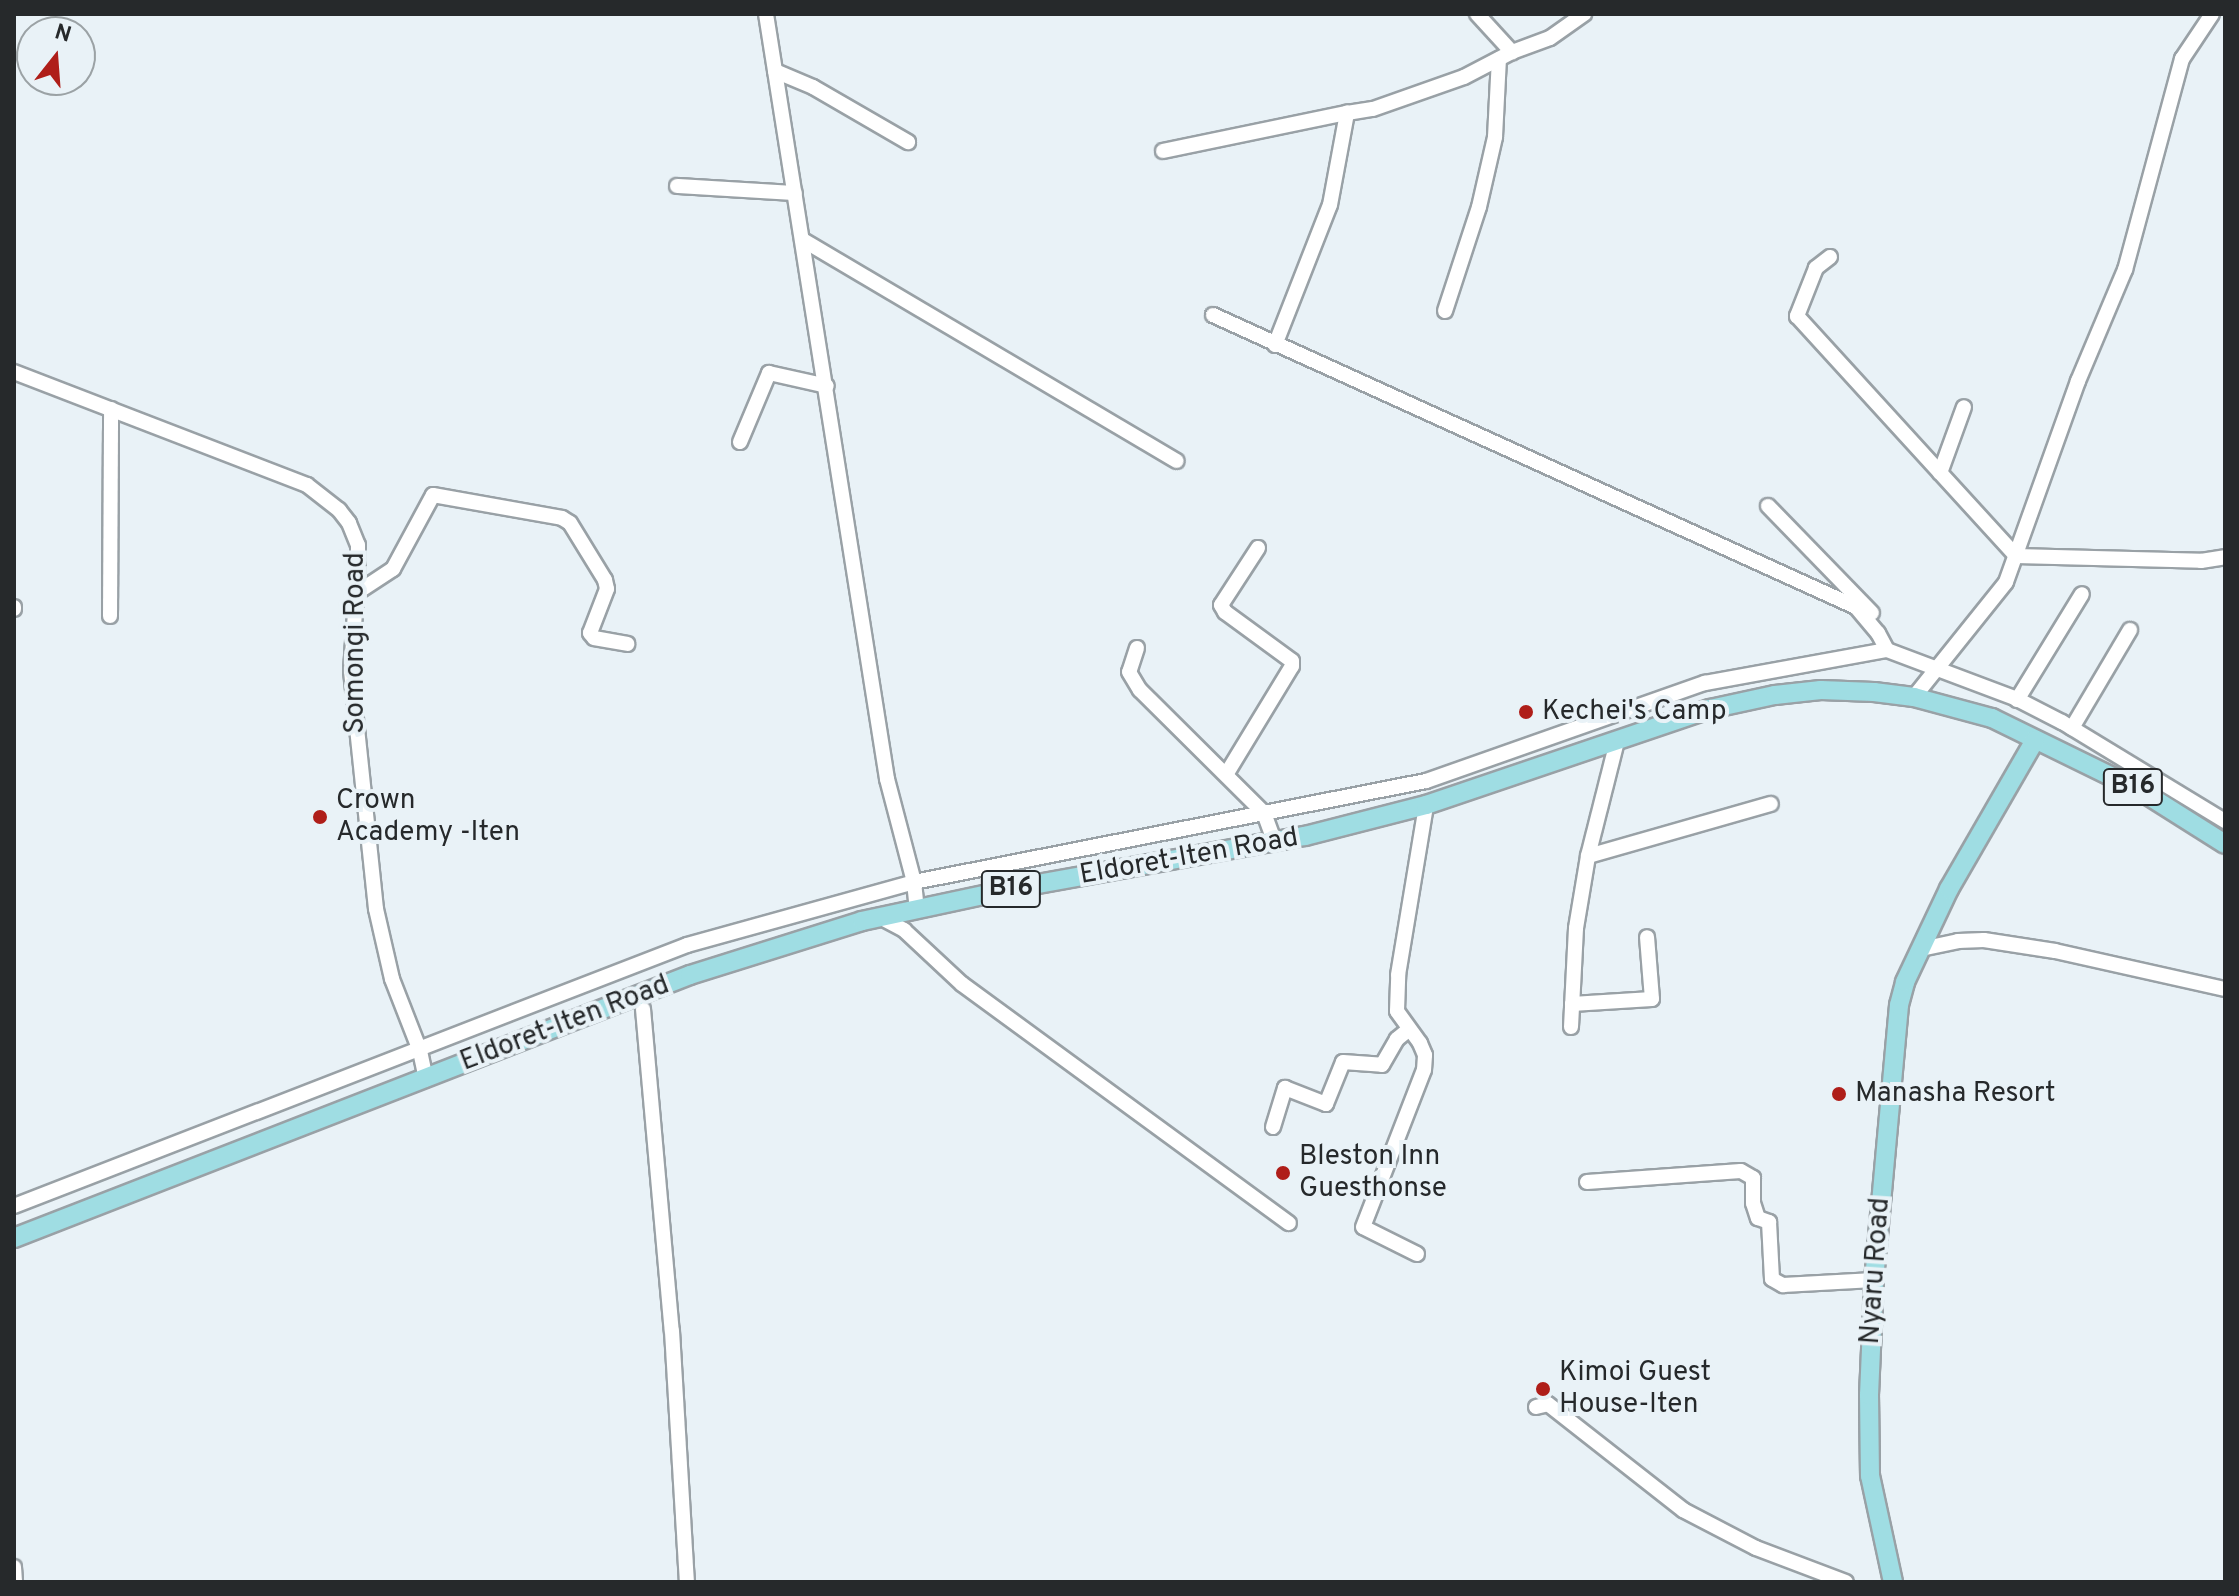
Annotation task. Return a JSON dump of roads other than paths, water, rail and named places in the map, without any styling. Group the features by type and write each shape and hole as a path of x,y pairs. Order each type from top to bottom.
{"main road":[{"name":"Eldoret-Iten Road","path":"14,1238 690,975 878,916 1274,841 1426,805 1710,709 1775,695 1821,690 1914,697 1992,718 2141,791 2225,844"},
{"name":"Nyaru Road","path":"1893,1582 1870,1476 1874,1280 1896,1032 1905,982 1970,849 2035,740"}],"street":[{"path":"766,14 887,779 914,882 917,909"},
{"path":"1445,311 1479,207 1495,137 1506,56 1477,14"},
{"path":"1163,151 1373,109 1464,77 1550,38 1584,14"},
{"path":"1914,697 1992,604 2016,556 2078,381 2125,270 2182,59 2214,16"},
{"path":"775,71 813,87 908,142"},
{"path":"1275,345 1330,205 1347,113"},
{"path":"677,186 795,193"},
{"path":"803,240 1176,461"},
{"path":"1830,257 1816,268 1797,316 2016,556 2201,561 2225,557"},
{"path":"1213,315 1856,607 1870,621 1887,650"},
{"name":"Somongi Road","path":"14,372 264,467 323,495 349,523 358,545 358,592 351,671 366,839 376,909 392,979 420,1051 426,1079"},
{"path":"740,442 769,373 827,386"},
{"path":"1940,473 1964,407"},
{"path":"110,616 111,409"},
{"path":"358,592 393,569 433,495 562,518 570,523 605,580 607,589 590,633 594,638 627,644"},
{"path":"1768,506 1872,610 1870,621"},
{"path":"1227,773 1292,666 1292,661 1225,612 1221,605 1258,548"},
{"path":"2017,700 2082,594"},
{"path":"2072,728 2130,630"},
{"path":"1137,648 1129,672 1140,690 1264,813 1274,841"},
{"path":"14,1206 687,945 914,882 1426,781 1705,683 1887,650 2017,700 2072,728 2225,821"},
{"path":"1571,1027 1576,928 1588,856 1617,741"},
{"path":"1588,856 1771,804"},
{"path":"1417,1254 1363,1227 1424,1070 1425,1055 1397,1011 1398,975 1426,805"},
{"path":"878,916 904,930 962,984 1289,1223"},
{"path":"1572,1004 1652,999 1647,937"},
{"path":"1918,955 1958,941 1984,940 2055,951 2225,989"},
{"path":"643,1009 672,1331 687,1582"},
{"path":"1273,1127 1285,1088 1326,1104 1343,1062 1382,1065 1397,1039 1408,1030"},
{"path":"1587,1182 1741,1171 1753,1178 1753,1203 1758,1218 1769,1222 1772,1279 1783,1285 1874,1280"},
{"path":"1536,1407 1548,1404 1683,1510 1756,1548 1846,1582"},
{"path":"14,1567 15,1582"}],"place":[{"name":"Kechei's Camp","path":"1526,712"},
{"name":"Crown Academy -Iten","path":"320,817"},
{"name":"Manasha Resort","path":"1839,1094"},
{"name":"Bleston Inn Guesthonse","path":"1283,1173"},
{"name":"Kimoi Guest House-Iten","path":"1543,1389"}]}
